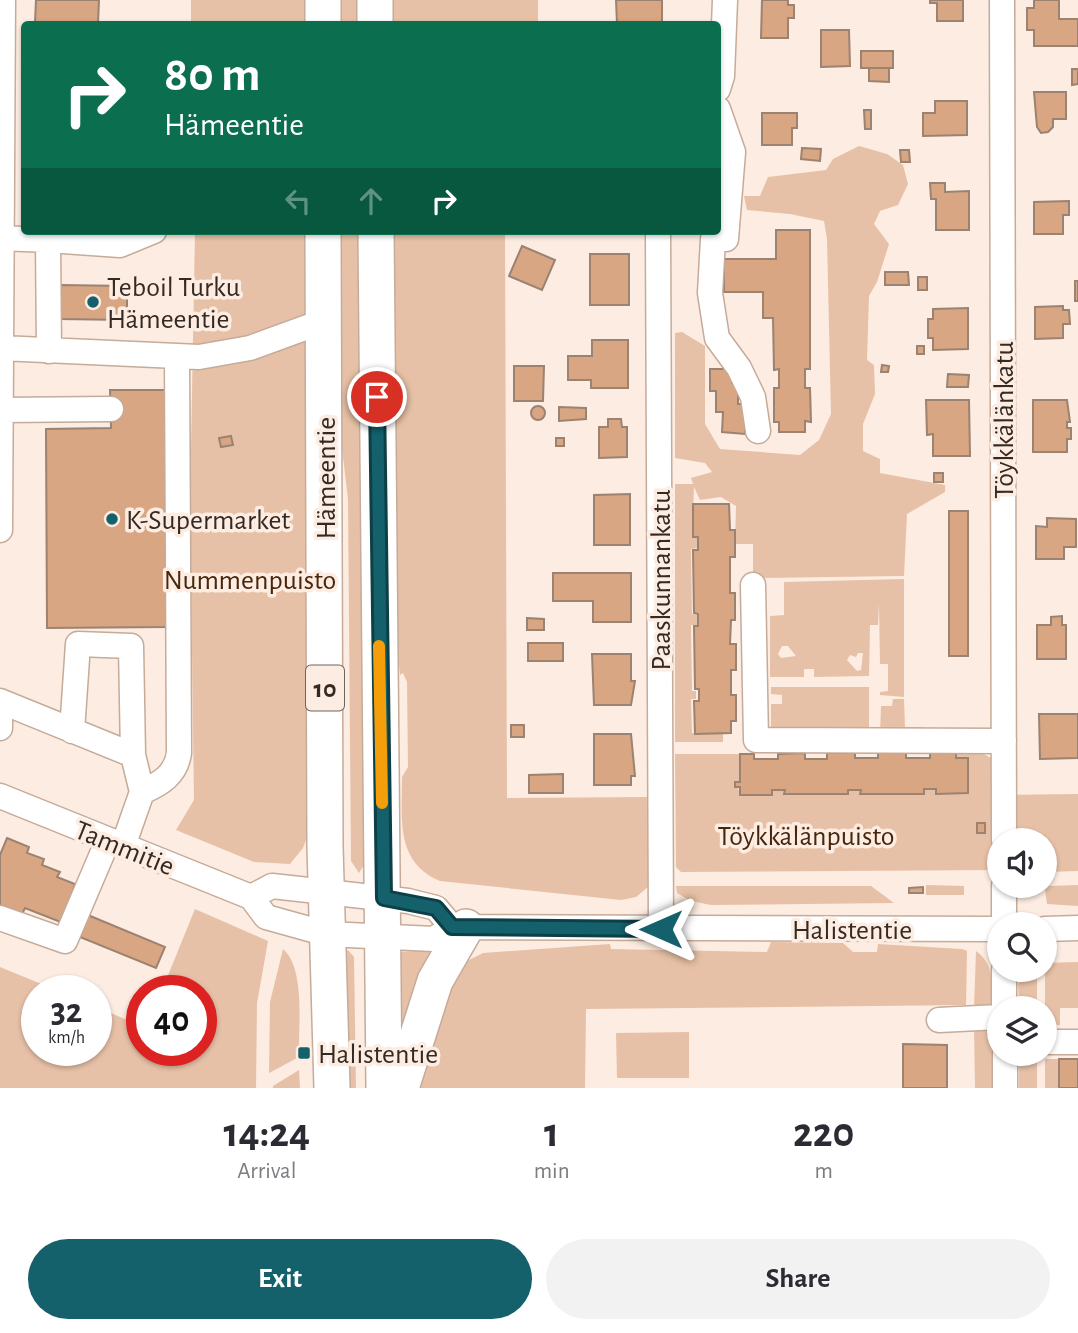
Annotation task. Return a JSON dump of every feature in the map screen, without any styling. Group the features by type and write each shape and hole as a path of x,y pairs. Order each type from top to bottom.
{"highway":[{"path":"323,0 323,21"},
{"path":"375,0 375,21"},
{"name":"Hämeentie","path":"324,235 327,934"},
{"name":"Hämeentie","path":"376,235 379,715 384,898 382,938"},
{"path":"401,1088 435,981 459,927"},
{"name":"10","path":"327,934 332,1088"},
{"name":"10","path":"382,938 384,1088"}],"street":[{"path":"0,530 3,0"},
{"path":"721,49 725,0"},
{"name":"Töykkälänkatu","path":"1002,0 1004,828"},
{"path":"721,118 733,152 728,230 726,239 713,239 710,293 717,338 739,368 752,397 758,430"},
{"path":"1,239 120,245 144,235"},
{"name":"Paaskunnankatu","path":"658,235 661,929"},
{"path":"48,240 49,351"},
{"path":"1,348 177,357 250,348 324,321"},
{"path":"0,918 65,941 142,792 162,782 178,762 177,357"},
{"path":"1,410 111,410"},
{"path":"753,585 755,740 1004,741"},
{"path":"72,732 78,644 131,646 133,755 142,792"},
{"path":"0,701 133,755"},
{"path":"0,714 0,728"},
{"name":"Tammitie","path":"0,796 251,897 266,917 327,934"},
{"path":"251,897 272,886 384,898 436,908 459,927"},
{"name":"Halistentie","path":"327,934 434,939 459,927 987,929"},
{"path":"1057,929 1078,928"},
{"path":"939,1020 987,1018"},
{"path":"1057,1042 1078,1042"},
{"path":"1005,1066 1005,1088"}],"green space":[{"path":"191,0 307,0 307,21 191,21"},
{"path":"336,0 363,0 363,21 336,21"},
{"path":"391,0 538,0 538,21 391,21"},
{"path":"859,146 887,154 903,165 908,184 898,205 880,211 874,224 889,244 877,282 869,296 867,360 874,365 875,394 863,424 863,451 880,459 880,473 945,485 945,492 907,514 904,576 753,578 753,544 735,544 736,506 721,497 700,500 694,487 692,538 697,538 697,548 691,549 692,614 697,615 697,625 691,625 692,691 696,691 696,699 691,699 692,733 723,733 723,742 675,742 675,484 693,484 691,478 712,472 705,463 675,458 675,333 682,332 705,346 705,424 720,449 800,455 819,440 831,414 827,239 824,221 790,214 747,210 744,196 760,196 768,177 826,170 833,159"},
{"name":"Nummenpuisto","path":"195,235 307,235 309,832 303,848 290,864 254,862 176,830 194,800 190,501"},
{"path":"337,235 364,235 366,862 359,873 351,861 348,499 338,415"},
{"name":"Nummenpuisto","path":"393,235 505,235 507,798 649,797 648,887 636,897 621,900 440,881 425,873 415,863 408,851 402,823 402,777 408,767 407,682 403,673 400,675 394,612"},
{"path":"904,579 904,697 880,695 880,692 888,691 888,664 880,664 879,604 878,625 870,625 869,676 814,677 814,669 804,669 804,677 770,677 770,616 784,615 784,582","holes":["782,646 788,646 796,656 781,658 778,654","858,653 863,653 861,670 857,671 847,660 850,655 856,657"]},
{"path":"771,687 869,687 869,734 771,729 771,704 782,704 782,695 771,694"},
{"path":"893,699 904,699 905,727 922,727 922,734 880,734 881,706 892,706"},
{"name":"Töykkälänpuisto","path":"956,752 982,753 991,758 991,795 1078,794 1078,871 1057,872 1057,828 987,828 987,870 681,872 676,867 675,754 740,754 740,782 736,782 740,794 772,795 772,790 785,790 785,794 848,794 848,790 861,790 861,794 923,794 924,789 936,789 936,794 968,794 968,758 956,758"},
{"path":"926,885 964,886 964,895 926,895"},
{"path":"1078,885 1078,906 1047,904 1046,898 1057,898 1057,886"},
{"path":"676,886 871,886 894,903 711,905 691,901 677,893"},
{"path":"195,909 268,941 257,1003 256,1088 0,1088 0,967 21,976 21,1066 112,1066 112,1014 126,1019 126,1066 217,1066 217,975 168,975"},
{"path":"771,942 843,943 853,952 877,952 878,944 962,949 967,951 966,1005 586,1009 585,1088 420,1088 433,1017 461,964 483,953 610,944 611,949 767,952"},
{"path":"283,949 290,958 298,984 299,1057 269,1073 270,1002"},
{"path":"348,950 354,957 356,1088 346,1088 344,953"},
{"path":"434,950 402,1051 397,952"},
{"path":"976,951 987,964 987,982 992,982 993,996 987,996 987,1007 974,1008"},
{"path":"1078,962 1078,1008 1060,1008 1060,1025 1057,1025 1057,996 1045,996 1045,982 1057,982 1057,963"},
{"path":"1019,982 1037,982 1037,996 1018,996"},
{"path":"974,1028 987,1029 987,1066 993,1066 993,1088 975,1088"},
{"path":"689,1032 689,1078 617,1078 616,1033"},
{"path":"1059,1059 1059,1088 1045,1088 1045,1066 1057,1066"},
{"path":"1019,1066 1037,1066 1037,1088 1019,1088"},
{"path":"299,1070 300,1088 273,1088 273,1086"}],"building":[{"path":"36,0 99,0 98,21 35,21"},
{"path":"616,0 662,0 662,21 617,21"},
{"path":"762,0 788,0 788,5 794,5 794,18 788,18 788,38 761,38"},
{"path":"930,0 963,0 963,21 937,21 937,3 930,3"},
{"path":"1034,0 1059,0 1059,19 1078,19 1078,46 1034,46 1034,30 1027,30 1027,8 1034,8"},
{"path":"821,30 849,30 850,66 821,67"},
{"path":"861,51 893,51 893,68 861,68"},
{"path":"869,68 889,68 889,82 869,81"},
{"path":"1072,69 1078,69 1078,84 1072,85"},
{"path":"1034,92 1066,92 1066,119 1053,119 1053,127 1048,132 1041,133 1037,127"},
{"path":"935,101 967,101 967,135 923,136 923,113 935,113"},
{"path":"864,110 871,110 871,129 865,129"},
{"path":"762,113 797,113 797,128 792,128 792,145 762,145"},
{"path":"802,148 821,149 820,161 801,159"},
{"path":"900,150 909,150 910,162 901,162"},
{"path":"930,183 945,183 945,192 969,191 969,230 936,230 936,199 931,199"},
{"path":"1069,201 1069,215 1063,215 1063,234 1034,234 1034,202"},
{"path":"776,230 810,230 810,369 805,369 805,388 810,388 811,422 805,421 805,432 779,432 779,422 774,422 774,388 779,388 779,369 774,370 773,318 763,318 763,292 724,292 724,259 776,259"},
{"path":"522,246 555,260 542,290 509,276"},
{"path":"590,254 629,254 629,305 590,305"},
{"path":"885,272 908,272 909,285 885,285"},
{"path":"918,277 927,277 927,290 918,290"},
{"path":"1075,281 1078,281 1078,301 1075,301"},
{"path":"60,285 127,286 127,320 59,319"},
{"path":"1063,306 1063,310 1069,310 1070,324 1063,324 1063,338 1035,339 1035,307"},
{"path":"968,308 968,349 933,350 933,338 928,338 928,319 933,319 933,309"},
{"path":"592,340 628,340 628,388 591,388 591,380 568,380 568,356 592,356"},
{"path":"917,346 924,346 924,354 917,354"},
{"path":"882,365 889,366 888,372 881,372"},
{"path":"514,366 544,366 543,401 514,401"},
{"path":"710,369 732,369 732,383 738,383 738,404 745,404 745,434 722,432 723,412 716,412 716,391 710,391"},
{"path":"948,374 969,375 968,387 947,387"},
{"path":"110,390 166,390 167,627 47,628 46,429 111,428"},
{"path":"926,400 969,400 970,456 933,456 933,434 927,435"},
{"path":"1033,400 1067,400 1070,422 1067,422 1067,428 1071,428 1071,439 1067,439 1067,452 1033,452"},
{"path":"535,406 541,406 545,413 541,420 535,420 531,416 531,410"},
{"path":"559,407 586,408 586,419 559,421"},
{"path":"608,419 621,419 622,427 627,427 627,457 599,458 599,427 608,427"},
{"path":"231,436 233,445 221,447 219,438"},
{"path":"556,438 564,438 564,446 556,446"},
{"path":"934,473 943,473 943,482 934,482"},
{"path":"630,494 630,545 594,545 594,495"},
{"path":"693,504 729,504 730,530 735,530 735,557 730,557 730,593 735,593 735,620 731,620 730,644 736,644 736,670 731,670 731,695 736,695 736,721 731,721 731,733 695,734 694,701 699,701 699,689 695,689 694,626 698,626 698,614 694,613 693,550 698,550 698,537 693,537"},
{"path":"949,511 968,511 968,656 949,656"},
{"path":"1047,518 1076,519 1076,547 1064,547 1064,559 1036,559 1036,526 1047,527"},
{"path":"553,573 631,573 631,622 593,622 593,601 553,601"},
{"path":"1062,616 1062,625 1066,625 1066,659 1037,659 1037,625 1051,625 1051,617"},
{"path":"527,618 544,619 544,630 527,630"},
{"path":"528,643 563,643 563,661 528,661"},
{"path":"592,654 631,654 631,681 635,681 631,705 594,705"},
{"path":"1039,714 1078,714 1078,758 1040,759"},
{"path":"511,725 524,725 524,737 511,737"},
{"path":"594,734 631,734 635,776 631,776 631,785 594,785"},
{"path":"956,752 956,758 968,758 968,793 936,794 936,789 924,789 924,794 860,794 861,790 848,790 848,794 784,794 785,790 772,790 772,795 740,795 740,787 735,787 735,782 740,782 740,754 754,754 754,759 778,759 778,754 805,753 805,759 827,759 827,753 855,753 855,758 878,758 878,753 906,753 906,758 930,758 930,753"},
{"path":"563,774 563,793 529,793 529,775"},
{"path":"977,823 985,823 985,833 977,833"},
{"path":"7,838 29,847 27,853 44,859 42,865 60,872 57,877 75,884 63,923 25,908 21,916 0,908 0,855"},
{"path":"923,887 923,893 909,893 909,888"},
{"path":"83,913 165,947 156,968 75,935"},
{"path":"903,1044 947,1045 947,1088 903,1088"},
{"path":"1059,1059 1078,1059 1078,1088 1059,1088"}],"slow traffic":[{"path":"379,646 382,803"}],"place":[{"name":"Teboil Turku Hämeentie","path":"93,302"},
{"name":"K-Supermarket","path":"112,519"},
{"name":"Halistentie","path":"304,1053"}],"route":[{"path":"377,397 384,898 436,908 452,927 661,929"}]}
